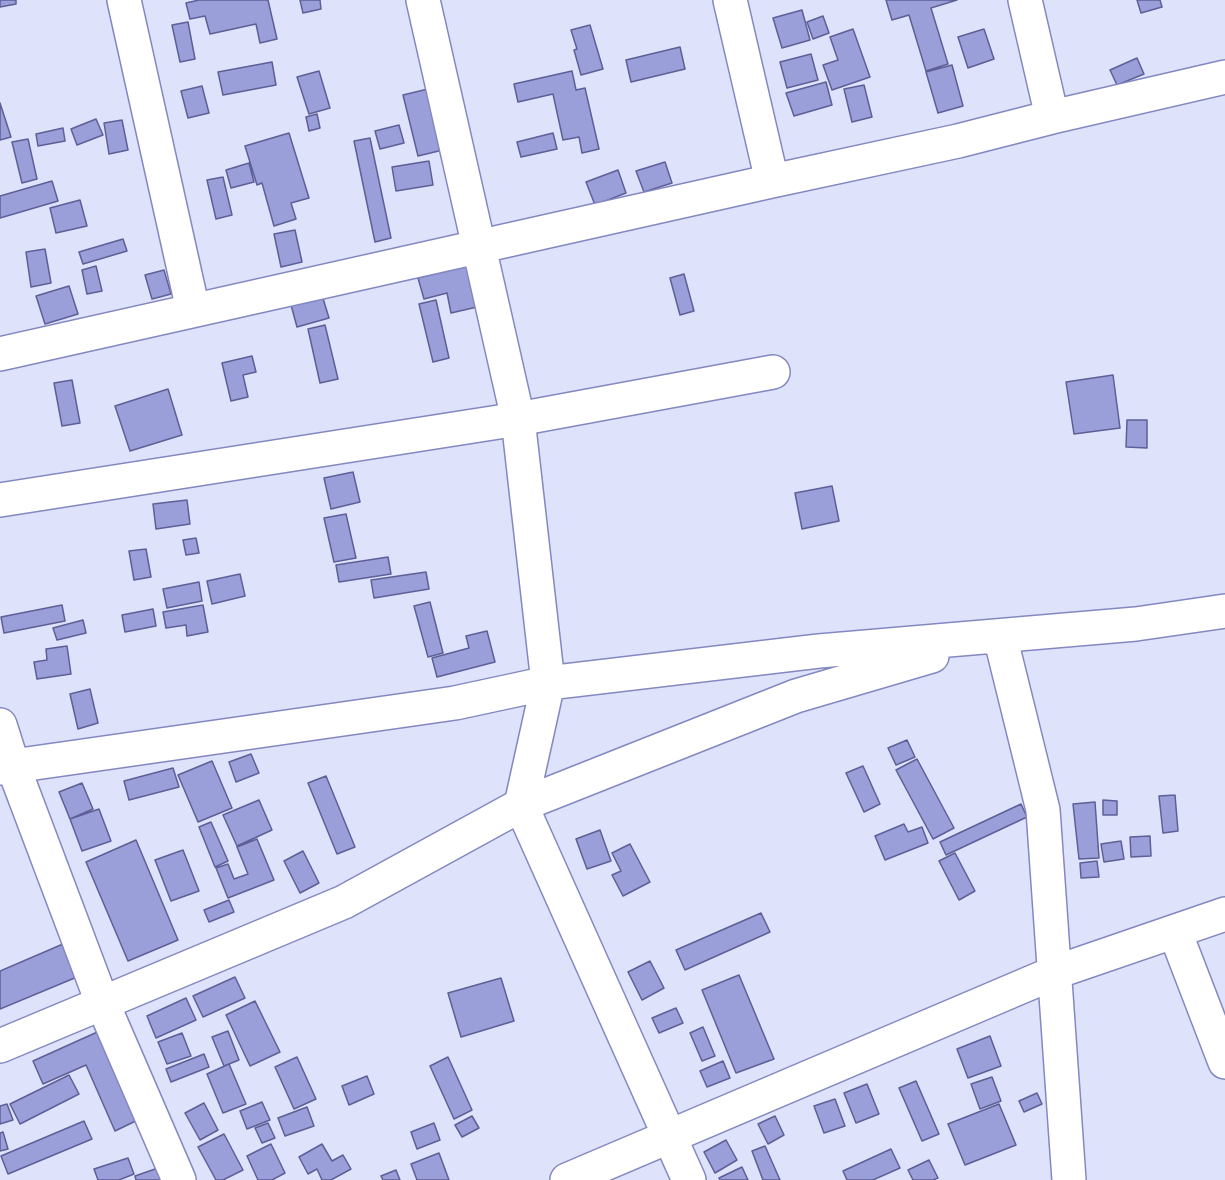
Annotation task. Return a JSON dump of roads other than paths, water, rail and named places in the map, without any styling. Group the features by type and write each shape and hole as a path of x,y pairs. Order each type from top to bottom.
{"street":[{"path":"124,0 193,310"},
{"path":"423,0 518,419 548,683 521,805 689,1180"},
{"path":"730,0 772,180"},
{"path":"1025,0 1052,117"},
{"path":"0,354 772,180 958,141 1225,77"},
{"path":"0,500 518,419 773,372"},
{"path":"6,767 455,703 548,683 819,651 1136,624 1225,611"},
{"path":"0,1046 344,902 521,805 796,696 1000,636"},
{"path":"1000,636 1043,810 1070,1180"},
{"path":"0,725 6,767 102,1002 179,1180"},
{"path":"567,1180 1056,972 1225,914"},
{"path":"1175,932 1225,1062"}]}
